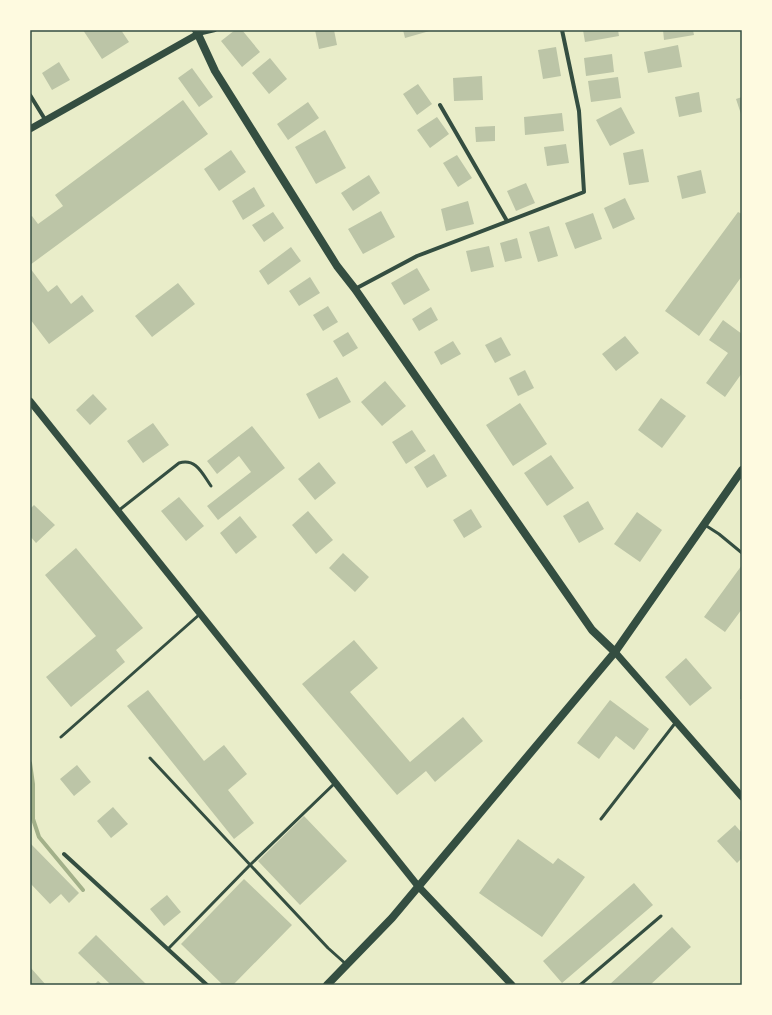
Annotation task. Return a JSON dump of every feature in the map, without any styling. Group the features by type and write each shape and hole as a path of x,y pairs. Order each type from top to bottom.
{"main road":[{"path":"197,32 215,71 337,266 355,289 592,630 615,652"},
{"path":"327,985 392,918 615,652 742,470"}],"street":[{"path":"30,130 197,32 215,30"},
{"path":"355,289 417,256 584,192 579,111 562,30"},
{"path":"30,95 46,121"},
{"path":"440,105 507,221"},
{"path":"30,401 418,886 512,985"},
{"path":"615,652 742,797"},
{"path":"64,854 206,985"}],"lane":[{"path":"118,511 179,463 187,461 193,462 211,486"},
{"path":"704,524 742,552"},
{"path":"61,737 200,614"},
{"path":"601,819 676,722"},
{"path":"150,758 328,948 347,965"},
{"path":"168,949 250,865 336,783"},
{"path":"580,985 661,916"}],"building":[{"path":"83,30 121,30 129,42 102,59"},
{"path":"235,30 242,30 260,52 242,67 221,41"},
{"path":"315,30 334,30 337,45 319,49"},
{"path":"403,30 433,30 405,38"},
{"path":"583,30 618,30 619,36 585,42"},
{"path":"663,30 693,30 694,35 664,40"},
{"path":"678,45 682,67 648,73 644,52"},
{"path":"556,47 561,76 543,79 538,50"},
{"path":"612,54 614,72 586,76 584,58"},
{"path":"270,58 287,79 269,94 252,73"},
{"path":"59,62 70,80 52,90 42,73"},
{"path":"192,68 213,97 199,107 178,78"},
{"path":"482,76 483,100 454,101 453,78"},
{"path":"618,77 621,98 591,102 588,81"},
{"path":"418,84 432,104 417,115 403,94"},
{"path":"699,92 702,112 679,117 675,97"},
{"path":"742,97 742,117 736,99"},
{"path":"183,100 208,134 30,265 30,217 32,216 38,224 63,206 55,195"},
{"path":"308,102 319,118 288,140 277,124"},
{"path":"621,107 635,133 610,146 596,120"},
{"path":"562,113 564,131 525,135 524,117"},
{"path":"437,117 449,134 430,148 417,130"},
{"path":"495,126 495,141 476,142 475,127"},
{"path":"325,130 346,168 316,184 295,147"},
{"path":"566,144 569,163 547,166 544,147"},
{"path":"643,149 649,182 629,185 623,153"},
{"path":"231,150 246,172 219,191 204,169"},
{"path":"457,155 472,178 458,187 443,163"},
{"path":"701,170 706,193 682,199 677,176"},
{"path":"369,175 380,193 353,211 341,193"},
{"path":"526,183 535,203 516,211 507,191"},
{"path":"254,187 265,206 243,220 232,201"},
{"path":"625,198 635,219 613,229 604,208"},
{"path":"468,201 474,224 446,231 441,209"},
{"path":"381,211 395,237 363,254 348,229"},
{"path":"273,212 284,228 264,242 252,225"},
{"path":"738,212 742,214 742,276 699,336 665,311"},
{"path":"593,213 602,239 575,249 565,223"},
{"path":"549,226 558,256 538,262 529,232"},
{"path":"517,238 522,258 505,262 500,243"},
{"path":"489,246 494,267 471,272 466,251"},
{"path":"291,247 301,261 268,285 259,271"},
{"path":"30,268 48,292 57,285 71,304 82,295 94,311 49,344 30,319"},
{"path":"417,268 430,290 404,305 391,283"},
{"path":"310,277 320,293 299,306 289,291"},
{"path":"178,283 195,304 152,337 135,316"},
{"path":"328,306 338,322 323,331 313,315"},
{"path":"431,307 438,320 419,331 412,319"},
{"path":"723,320 742,334 742,373 725,397 706,383 728,353 709,340"},
{"path":"348,332 358,348 343,357 333,341"},
{"path":"625,336 639,353 616,371 602,354"},
{"path":"501,337 511,355 495,363 485,345"},
{"path":"453,341 461,354 441,365 434,352"},
{"path":"525,370 534,388 518,396 509,378"},
{"path":"337,377 351,402 319,419 306,394"},
{"path":"385,381 406,406 382,426 361,402"},
{"path":"93,394 107,409 90,425 76,410"},
{"path":"661,398 686,416 662,448 638,430"},
{"path":"520,403 547,444 513,466 486,425"},
{"path":"153,423 169,445 143,463 127,441"},
{"path":"252,426 285,468 218,520 207,506 251,472 239,456 217,474 207,461"},
{"path":"412,430 426,451 406,464 392,442"},
{"path":"434,454 447,476 427,488 414,467"},
{"path":"551,455 574,488 547,506 524,473"},
{"path":"319,462 336,483 315,500 298,479"},
{"path":"179,497 204,526 186,541 161,511"},
{"path":"588,501 604,529 579,543 563,516"},
{"path":"34,505 55,525 36,543 30,536 30,509"},
{"path":"471,509 482,527 464,538 453,520"},
{"path":"308,511 333,540 316,554 292,525"},
{"path":"637,512 662,530 640,562 614,544"},
{"path":"240,516 257,537 236,554 220,533"},
{"path":"76,548 143,628 116,650 125,662 71,707 46,677 96,636 45,575"},
{"path":"343,553 369,577 355,592 329,568"},
{"path":"742,565 742,609 725,632 704,617"},
{"path":"354,640 378,668 350,692 410,762 463,717 483,741 435,782 426,771 397,795 302,684"},
{"path":"686,658 712,688 690,706 665,677"},
{"path":"741,678 742,699 740,699"},
{"path":"148,690 204,761 224,745 247,774 228,790 254,823 234,839 127,706"},
{"path":"610,700 649,729 634,750 616,736 599,759 577,743"},
{"path":"77,765 91,782 74,796 60,779"},
{"path":"113,807 128,824 111,838 97,821"},
{"path":"304,816 347,861 300,905 258,861"},
{"path":"735,825 742,833 742,858 737,863 717,841"},
{"path":"518,839 553,864 558,858 585,877 542,937 479,893"},
{"path":"30,843 79,893 69,903 61,894 50,904 30,883"},
{"path":"244,879 292,925 233,985 223,985 181,944"},
{"path":"634,883 653,905 562,983 543,961"},
{"path":"167,895 181,912 164,926 150,909"},
{"path":"672,927 691,947 650,985 609,985"},
{"path":"96,935 147,985 111,985 78,953"},
{"path":"30,967 46,985 30,985"},
{"path":"98,981 103,985 94,985"}],"waterway":[{"path":"30,763 33,784 33,819 39,837 83,890"}]}
